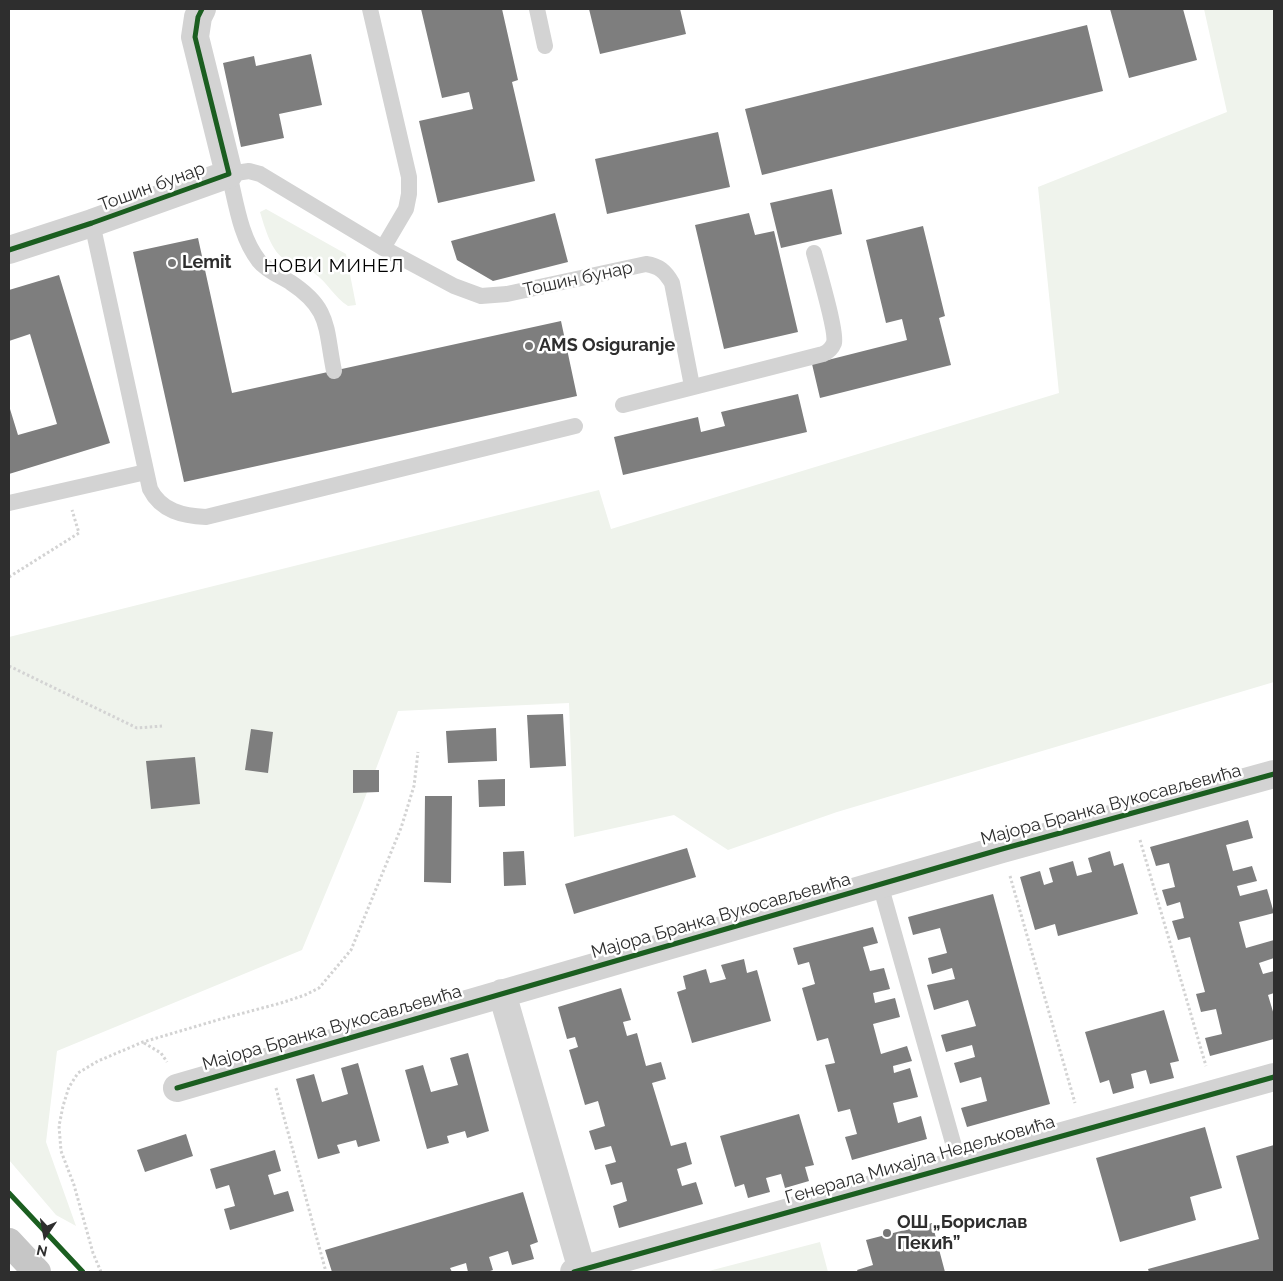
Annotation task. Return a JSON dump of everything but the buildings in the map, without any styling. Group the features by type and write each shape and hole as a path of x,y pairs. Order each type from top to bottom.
{"main road":[{"path":"9,1242 36,1272"}],"street":[{"name":"Тошин бунар","path":"9,250 92,224 229,174 195,37 198,17 202,9"},
{"name":"Мајора Бранка Вукосављевића","path":"177,1088 1002,849 1274,774"},
{"path":"502,993 578,1271"},
{"name":"Генерала Михајла Недељковића","path":"578,1271 1274,1077"}],"lane":[{"path":"370,9 409,178 409,194 406,209 383,248"},
{"path":"537,9 545,46"},
{"name":"Тошин бунар","path":"229,174 249,171 260,174 383,248 454,286 481,296 507,294 646,264 657,266 666,273 672,282 692,386"},
{"path":"229,174 245,238 260,263 303,290 320,308 325,322 334,371"},
{"path":"92,224 150,489 154,498 161,505 180,514 206,517 575,426"},
{"path":"623,405 828,352 834,343 833,328 814,253"},
{"path":"9,503 146,472"},
{"path":"880,884 959,1164"}],"path":[{"path":"9,577 79,533 67,490"},
{"path":"9,666 137,728 162,726"},
{"path":"101,1272 93,1253 74,1185 62,1151 59,1126 69,1087 78,1073 98,1061 143,1042 280,1003 306,995 319,988 351,950 402,828 414,786 418,752"},
{"path":"1132,813 1214,1093"},
{"path":"1002,849 1083,1129"},
{"path":"269,1061 326,1272"}],"shaded area":[{"path":"1204,9 1274,9 1274,682 837,812 728,850 674,815 574,837 569,703 398,711 361,808 302,950 57,1051 46,1142 76,1226 56,1215 9,1160 9,637 599,490 611,529 1059,393 1038,187 1227,112"},
{"path":"266,209 346,254 356,305 348,306 314,273 289,262 276,251 269,239 260,212"},
{"path":"820,1242 828,1272 705,1272"}],"cycle path":[{"path":"9,250 92,223 229,174 195,37 198,17 202,9"},
{"path":"177,1088 1002,849 1274,774"},
{"path":"574,1272 1274,1077"},
{"path":"9,1193 83,1272"}],"place":[{"name":"Lemit","path":"172,263"},
{"name":"AMS Osiguranje","path":"529,346"},
{"name":"ОШ „Борислав Пекић”","path":"887,1233"}],"district":[{"name":"НОВИ МИНЕЛ","path":"334,266"}]}
